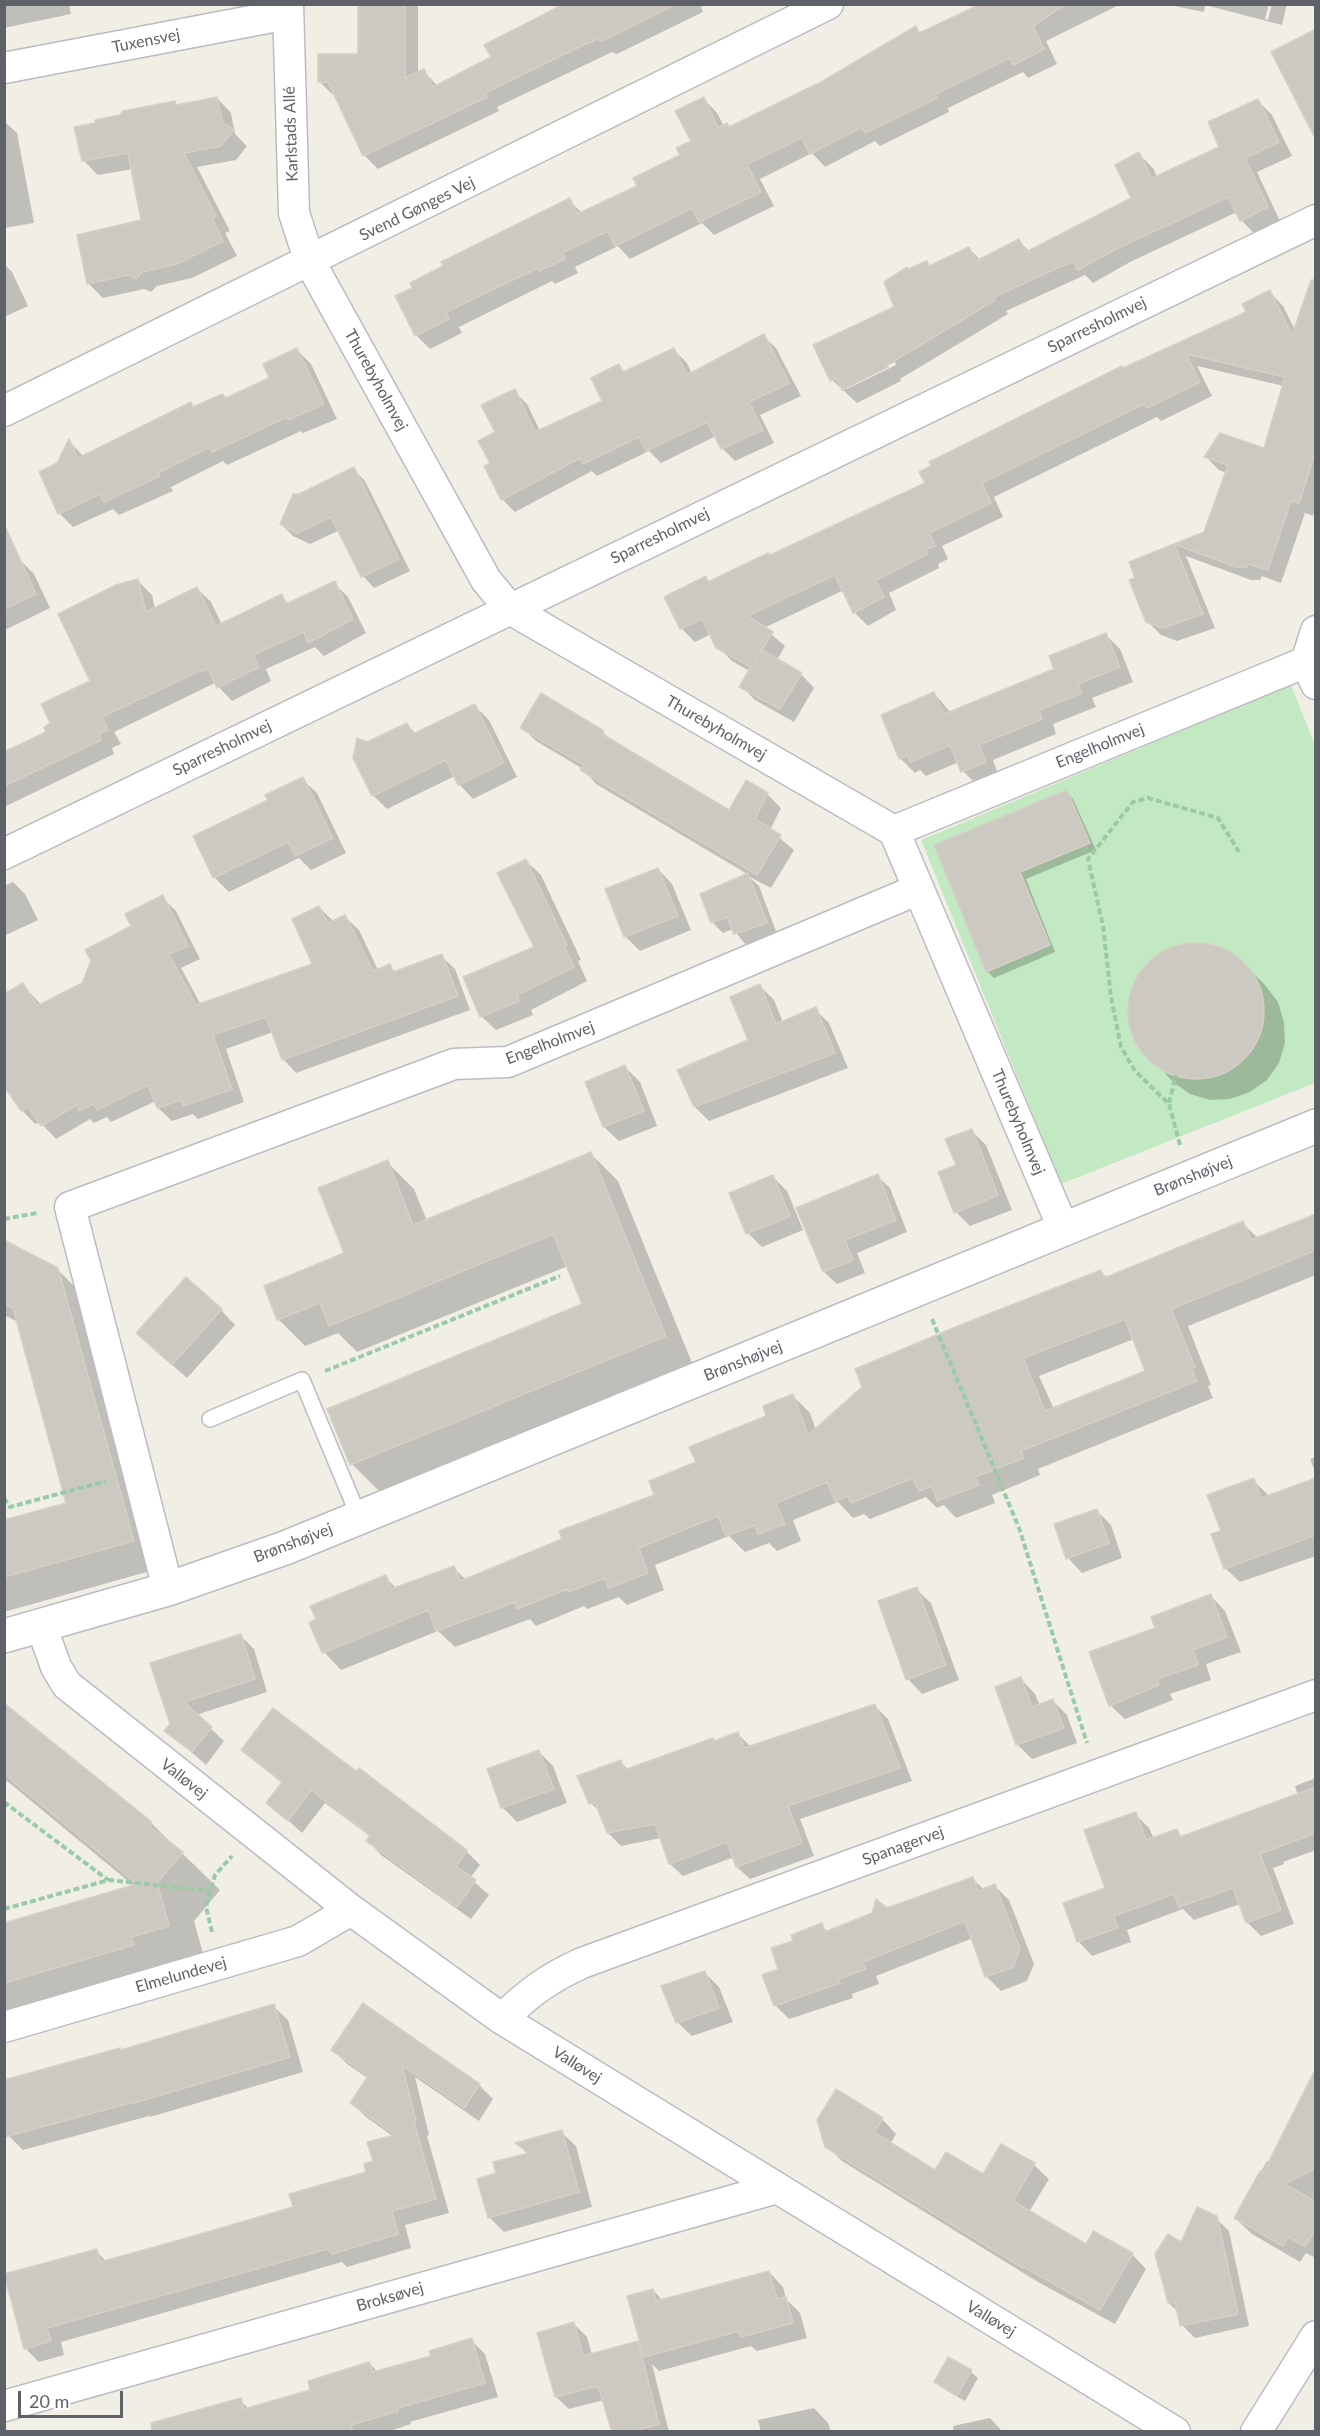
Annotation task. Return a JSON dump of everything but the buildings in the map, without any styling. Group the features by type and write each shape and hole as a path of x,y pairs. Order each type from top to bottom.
{"street":[{"name":"Svend Gønges Vej","path":"4,411 828,4"},
{"name":"Karlstads Allé","path":"288,9 294,213 310,261"},
{"name":"Tuxensvej","path":"4,68 288,9"},
{"name":"Sparresholmvej","path":"4,854 1316,220"},
{"name":"Thurebyholmvej","path":"310,261 486,580 510,609 894,831 1064,1230"},
{"path":"1311,673 1316,631"},
{"name":"Engelholmvej","path":"894,831 1311,673"},
{"name":"Engelholmvej","path":"138,1472 70,1207 454,1064 508,1062 919,889"},
{"name":"Brønshøjvej","path":"17,1629 168,1589 285,1548 1316,1126"},
{"path":"138,1472 168,1589"},
{"name":"Valløvej","path":"17,1629 56,1667 66,1685 351,1910 502,2019 1175,2432"},
{"name":"Spanagervej","path":"502,2019 526,1994 554,1975 582,1963 1316,1695"},
{"name":"Elmelundevej","path":"4,2027 298,1941 351,1910"},
{"name":"Broksøvej","path":"4,2406 777,2188"},
{"path":"1256,2432 1316,2336"}],"lane":[{"path":"210,1419 302,1380 359,1517"}],"path":[{"path":"1191,1178 1169,1104 1135,1071 1121,1047 1110,998 1103,926 1088,859 1133,802 1148,798 1218,818 1239,852"},
{"path":"1169,1104 1176,1076"},
{"path":"302,1380 560,1276"},
{"path":"919,1289 1019,1528 1098,1775"},
{"path":"4,1498 10,1507 138,1472"},
{"path":"4,1802 109,1880"},
{"path":"219,1964 206,1907 215,1875 253,1833"},
{"path":"4,1909 109,1880 210,1892"}],"green space":[{"path":"1291,685 1315,745 1315,1083 1061,1184 921,840"}]}
